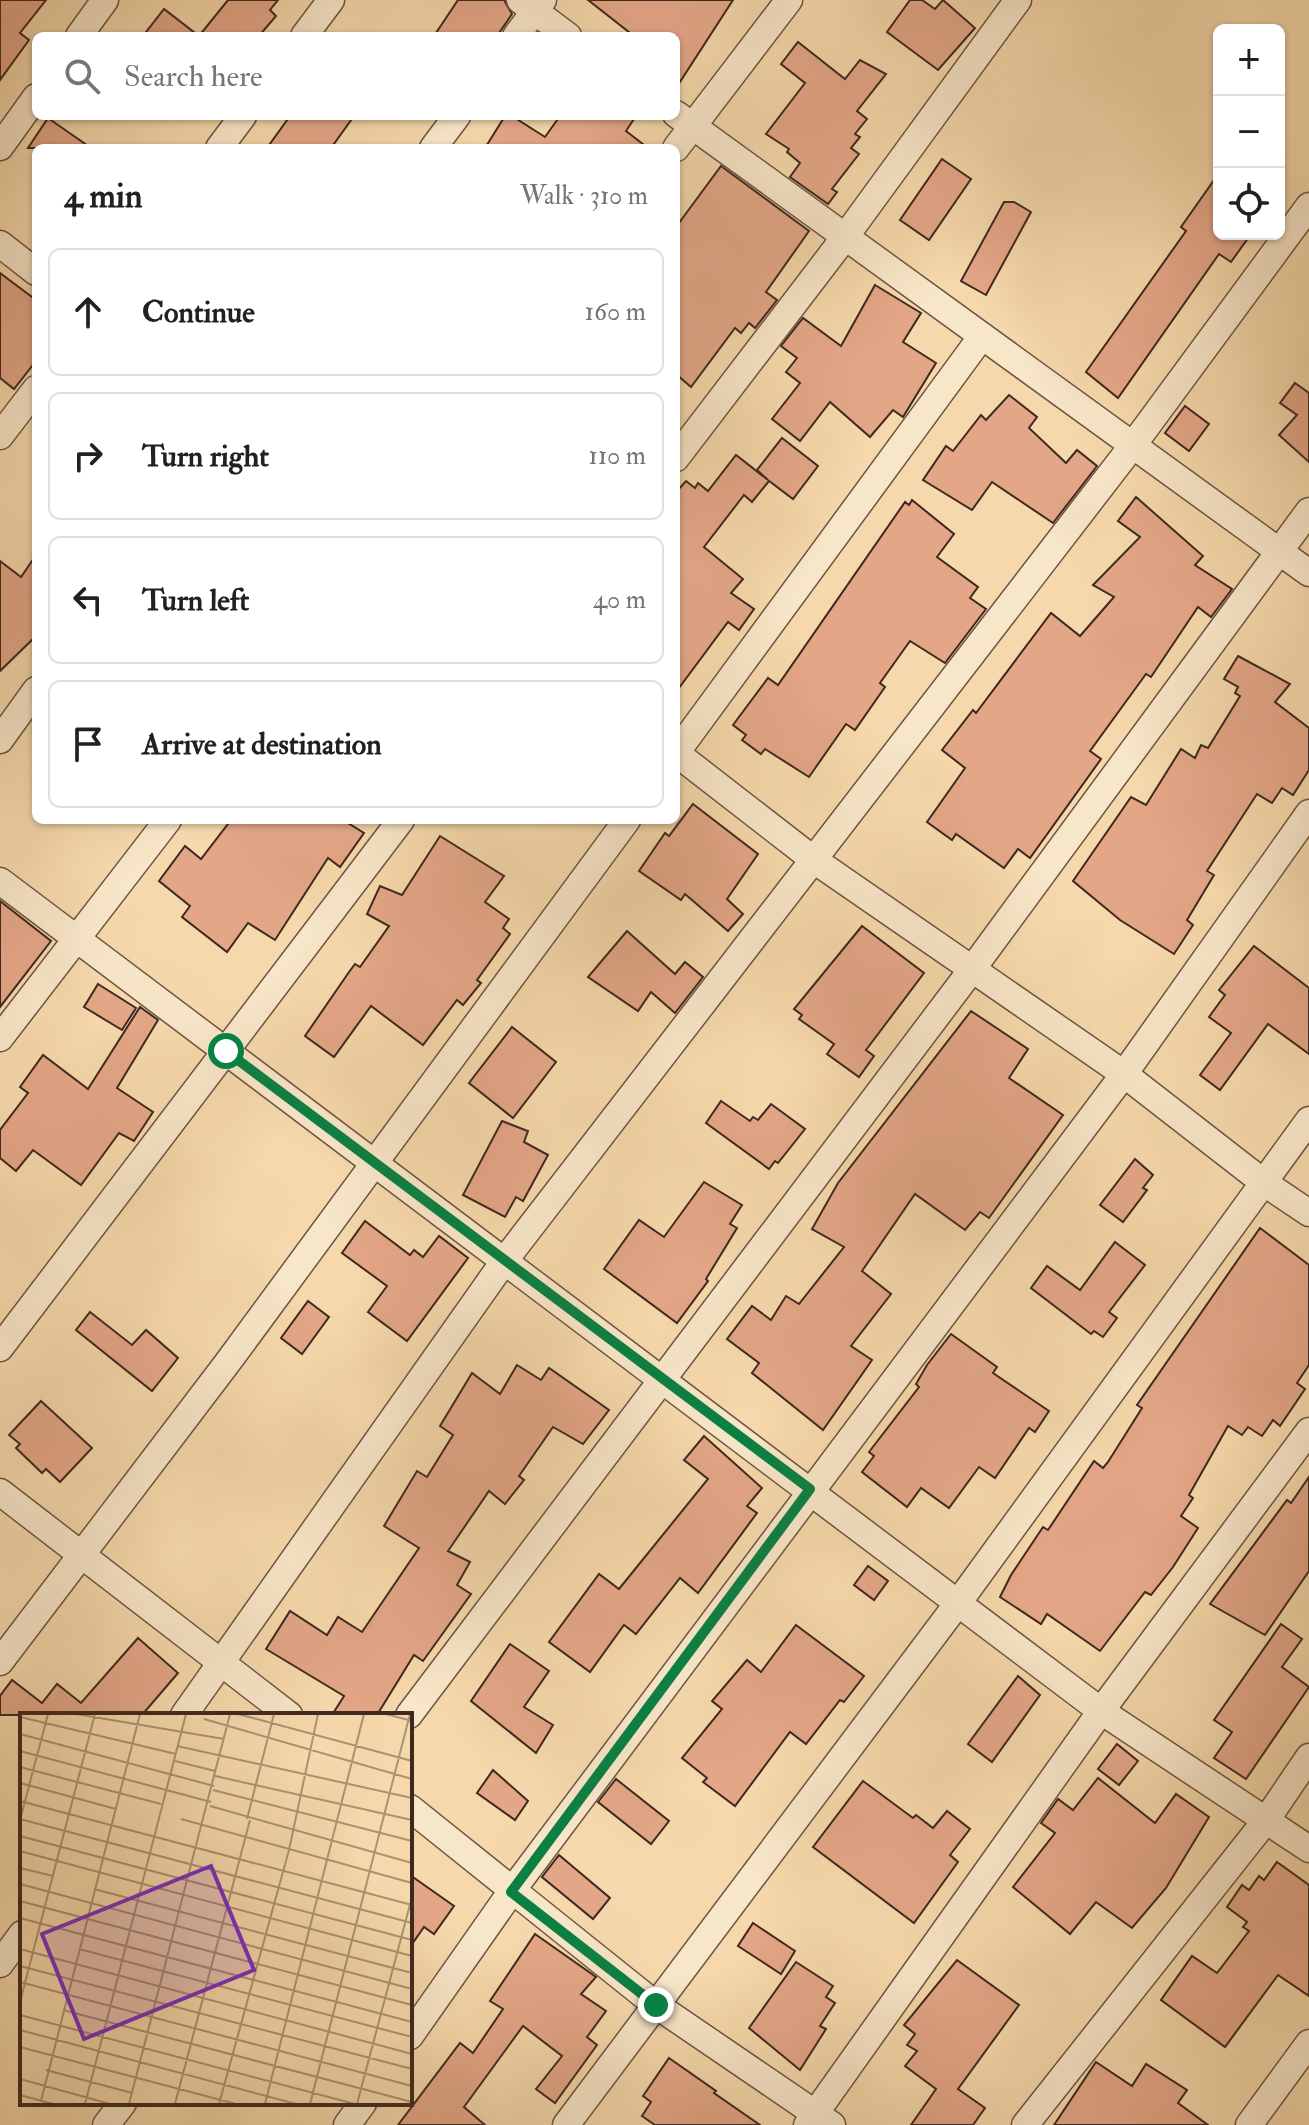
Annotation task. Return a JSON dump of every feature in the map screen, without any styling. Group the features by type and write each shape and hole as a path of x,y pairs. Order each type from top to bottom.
{"street":[{"path":"82,32 105,0"},
{"path":"307,32 331,0"},
{"path":"677,144 684,120 789,0"},
{"path":"680,453 845,237 1018,0"},
{"path":"518,32 532,4 564,32"},
{"path":"0,147 32,103"},
{"path":"222,144 240,120"},
{"path":"436,144 454,120"},
{"path":"684,120 1309,573"},
{"path":"185,1713 505,1260 1133,445 1309,206"},
{"path":"0,244 32,269"},
{"path":"680,748 982,336"},
{"path":"0,436 32,394"},
{"path":"411,1713 973,968 1309,511"},
{"path":"0,740 32,696"},
{"path":"680,756 814,860 1124,1074 1263,1182 1309,1213"},
{"path":"412,2033 511,1892 810,1489 1124,1074 1309,813"},
{"path":"0,1038 165,824"},
{"path":"0,1348 398,824"},
{"path":"0,1662 624,824"},
{"path":"0,881 1101,1711 1309,1849"},
{"path":"566,2125 958,1603 1309,1120"},
{"path":"412,1810 511,1892 656,2005 818,2121 1101,1711 1309,1431"},
{"path":"0,1492 286,1713"},
{"path":"1025,2125 1267,1819 1309,1757"},
{"path":"0,1964 20,1937"},
{"path":"1249,2125 1309,2043"},
{"path":"106,2125 121,2105"},
{"path":"347,2125 362,2105"}],"building":[{"path":"0,0 46,0 20,33 29,40 0,80"},
{"path":"228,0 278,0 270,10 276,16 262,32 202,32"},
{"path":"458,0 504,0 512,14 500,32 437,32"},
{"path":"588,0 733,0 680,82 680,32 629,32"},
{"path":"910,0 922,0 935,9 943,0 975,28 938,70 887,32"},
{"path":"164,9 194,32 146,32"},
{"path":"798,42 845,79 860,60 886,74 857,111 867,119 855,134 860,137 851,148 859,154 832,189 837,192 828,204 790,177 800,163 787,152 789,149 766,134 805,83 781,64"},
{"path":"47,120 85,144 32,144 32,148 28,148"},
{"path":"287,120 351,120 334,144 270,144"},
{"path":"502,120 518,120 545,137 557,120 633,120 626,131 643,144 488,144"},
{"path":"942,159 971,179 929,240 900,220"},
{"path":"721,166 809,231 766,292 777,300 755,328 749,323 741,333 735,328 691,387 680,377 680,222"},
{"path":"1213,182 1213,240 1247,240 1231,262 1219,254 1118,398 1086,372 1186,231 1181,227"},
{"path":"1004,202 1014,202 1031,212 986,295 961,281"},
{"path":"0,273 32,297 32,366 14,389 0,378"},
{"path":"875,285 921,313 903,342 936,363 903,417 893,410 870,437 830,402 800,441 772,419 800,383 786,372 797,358 781,346 803,318 841,346"},
{"path":"1295,383 1309,393 1309,462 1279,435 1297,415 1280,403"},
{"path":"1009,395 1037,417 1029,428 1066,463 1077,450 1097,466 1053,523 992,482 972,510 923,480 946,446 953,451 981,415 986,420"},
{"path":"1185,406 1209,424 1189,451 1165,433"},
{"path":"782,438 818,466 793,499 769,481 752,502 744,495 704,547 743,579 731,593 754,609 739,630 728,622 680,687 680,488 686,481 695,488 698,483 708,491 736,455 768,480 757,470"},
{"path":"1136,497 1203,556 1195,565 1232,589 1211,617 1198,607 1151,677 1146,674 1090,751 1101,759 1030,858 1018,849 1004,868 956,834 952,840 927,822 965,768 942,750 973,710 976,713 1051,613 1080,636 1114,597 1093,585 1140,537 1118,521"},
{"path":"912,500 954,534 937,557 978,587 970,598 986,609 945,663 910,641 880,683 885,687 855,730 846,724 809,777 765,749 761,754 742,740 746,735 733,725 768,678 778,685 905,502 909,505"},
{"path":"0,561 21,577 32,561 32,640 0,671"},
{"path":"1238,656 1290,684 1275,702 1309,728 1309,770 1293,795 1282,788 1272,803 1257,794 1207,871 1214,875 1187,920 1193,925 1174,954 1120,920 1073,881 1131,797 1146,805 1181,749 1195,758 1201,745 1208,748 1240,696 1235,693 1238,687 1224,679"},
{"path":"693,804 758,854 727,899 743,914 728,931 685,894 681,900 639,871 665,833 669,836"},
{"path":"228,824 349,824 364,833 340,867 328,858 275,940 248,923 227,952 182,917 190,906 159,881 185,846 201,859"},
{"path":"440,836 504,876 485,902 509,919 503,928 510,934 477,980 481,983 463,1005 457,1000 423,1045 371,1006 334,1057 305,1036 355,964 360,967 389,926 367,914 380,886 402,895"},
{"path":"0,901 51,941 0,1007"},
{"path":"862,926 924,973 866,1050 874,1056 859,1077 827,1054 834,1044 799,1019 802,1015 794,1009"},
{"path":"627,931 675,974 685,962 703,977 675,1013 651,992 638,1011 588,977"},
{"path":"1254,946 1309,988 1309,1054 1268,1024 1220,1090 1200,1075 1231,1033 1209,1017 1225,995 1219,990"},
{"path":"98,984 136,1008 122,1030 84,1007"},
{"path":"140,1007 158,1020 117,1088 153,1112 134,1141 119,1133 81,1185 33,1150 16,1171 0,1158 0,1130 28,1093 20,1087 43,1055 88,1089"},
{"path":"971,1011 1028,1049 1009,1078 1063,1115 989,1218 980,1212 965,1230 915,1194 862,1271 891,1294 851,1346 872,1360 823,1430 752,1373 759,1363 727,1339 752,1306 771,1320 786,1296 799,1304 844,1247 812,1229 838,1183"},
{"path":"512,1027 556,1062 513,1118 469,1083"},
{"path":"721,1101 750,1121 753,1117 758,1120 771,1104 805,1129 778,1163 775,1161 769,1169 706,1123"},
{"path":"502,1121 528,1131 524,1142 548,1155 523,1201 516,1197 505,1217 463,1195"},
{"path":"1135,1159 1153,1175 1143,1188 1147,1190 1123,1222 1100,1205"},
{"path":"704,1182 742,1205 730,1224 737,1228 706,1279 708,1281 677,1323 604,1269 639,1220 664,1237"},
{"path":"365,1221 410,1255 414,1250 423,1257 439,1236 468,1258 407,1341 368,1312 387,1286 342,1253"},
{"path":"1260,1228 1309,1265 1309,1365 1297,1383 1305,1389 1280,1426 1273,1420 1262,1436 1248,1427 1242,1435 1228,1426 1189,1495 1193,1498 1181,1516 1198,1528 1151,1595 1145,1592 1100,1651 1047,1614 1041,1624 1000,1597 1011,1575 1043,1527 1048,1530 1094,1461 1103,1468 1108,1462 1142,1408 1137,1405"},
{"path":"1115,1242 1145,1265 1109,1312 1117,1318 1103,1337 1094,1331 1091,1334 1031,1288 1047,1266 1080,1290"},
{"path":"308,1301 329,1317 302,1354 281,1338"},
{"path":"90,1312 132,1345 146,1330 178,1358 152,1391 76,1330"},
{"path":"951,1334 997,1367 993,1373 1049,1411 1035,1432 1029,1428 995,1478 979,1467 949,1508 921,1488 907,1507 862,1472 874,1456 869,1452 919,1387 916,1384 927,1365"},
{"path":"517,1365 541,1380 549,1368 609,1410 583,1444 553,1427 519,1476 524,1480 505,1504 489,1491 448,1551 470,1562 457,1585 471,1594 423,1661 414,1655 378,1713 333,1713 344,1696 266,1649 290,1611 327,1635 338,1617 362,1632 419,1548 384,1526 417,1471 427,1477 453,1435 440,1426 472,1373 500,1394"},
{"path":"41,1401 92,1448 60,1482 46,1469 42,1473 16,1448 20,1444 9,1435"},
{"path":"704,1436 762,1488 747,1506 757,1513 698,1593 680,1578 636,1634 624,1625 590,1672 549,1642 599,1574 619,1589 708,1479 684,1460"},
{"path":"1309,1477 1309,1571 1265,1635 1210,1604 1287,1500 1291,1503"},
{"path":"868,1566 888,1581 874,1600 854,1585"},
{"path":"1281,1624 1302,1639 1282,1667 1309,1687 1246,1779 1214,1758 1232,1732 1214,1720"},
{"path":"796,1625 864,1676 844,1702 840,1700 806,1744 790,1732 735,1806 703,1782 707,1778 682,1758 722,1709 712,1701 747,1660 761,1672"},
{"path":"138,1638 178,1673 144,1713 0,1715 0,1696 12,1680 42,1703 57,1684 81,1703"},
{"path":"510,1644 549,1671 524,1707 553,1725 536,1753 471,1701"},
{"path":"1018,1676 1040,1695 992,1762 968,1744"},
{"path":"1117,1744 1138,1761 1119,1785 1098,1769"},
{"path":"493,1770 528,1801 515,1820 477,1793"},
{"path":"1098,1778 1155,1823 1176,1794 1209,1817 1166,1888 1132,1928 1096,1902 1070,1934 1013,1887 1055,1833 1041,1823 1058,1799 1073,1810"},
{"path":"616,1779 669,1821 651,1844 598,1802"},
{"path":"863,1781 913,1818 916,1815 933,1828 947,1811 970,1829 950,1855 958,1862 914,1923 813,1847"},
{"path":"559,1855 610,1898 593,1919 542,1877"},
{"path":"1277,1862 1309,1885 1309,1996 1278,1975 1225,2047 1161,2000 1192,1956 1217,1973 1249,1931 1243,1927 1247,1922 1227,1907 1242,1885 1249,1890 1259,1876 1264,1880"},
{"path":"412,1876 454,1906 434,1934 424,1927 412,1944"},
{"path":"753,1923 795,1951 781,1974 738,1946"},
{"path":"535,1934 596,1977 581,1994 606,2011 587,2037 597,2045 555,2103 536,2089 562,2056 523,2026 464,2107 485,2125 398,2125 460,2043 473,2053 503,2009 490,2001"},
{"path":"957,1960 1019,2005 958,2089 985,2108 973,2125 911,2125 936,2089 905,2066 917,2051 907,2045 915,2034 904,2025"},
{"path":"796,1962 833,1986 826,1997 835,2003 820,2026 826,2029 800,2070 749,2028"},
{"path":"669,2058 760,2125 655,2125 642,2116 651,2102 643,2096"},
{"path":"1096,2062 1132,2086 1146,2064 1187,2090 1178,2103 1208,2125 1054,2125"}],"route":[{"path":"226,1051 810,1489 511,1892 656,2005"}]}
